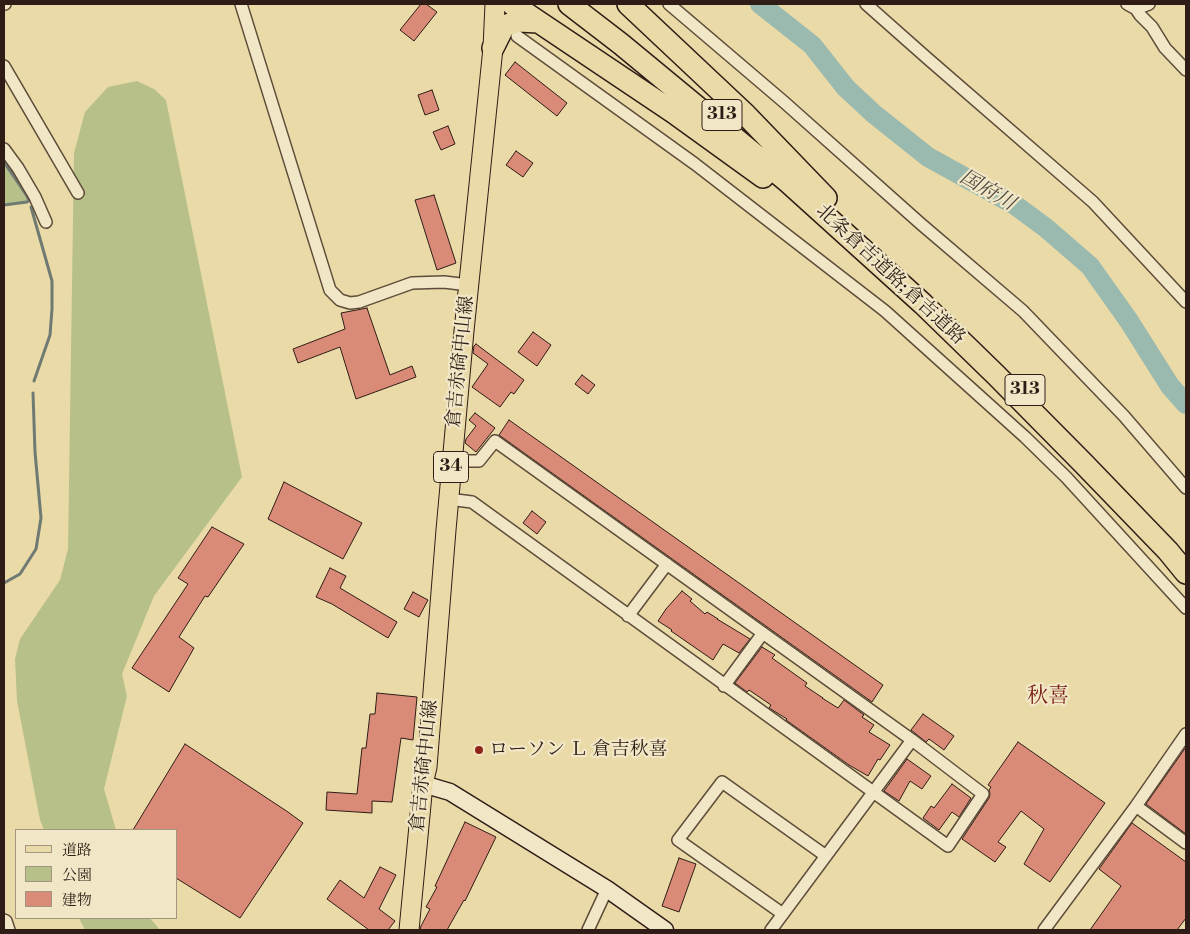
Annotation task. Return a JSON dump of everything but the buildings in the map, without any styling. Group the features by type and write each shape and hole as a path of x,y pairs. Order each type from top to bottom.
{"highway":[{"path":"512,4 673,112 764,178 892,276"},
{"name":"北条倉吉道路;倉吉道路","path":"569,4 621,44 788,182 923,304 1084,464 1186,573"},
{"name":"北条倉吉道路;倉吉道路","path":"586,4 750,138 931,296 1092,457 1186,558"},
{"path":"628,4 746,115 856,230"},
{"path":"493,48 504,26 519,21 538,22"}],"main road":[{"name":"倉吉赤碕中山線","path":"409,930 423,784 427,767 448,499 493,48 495,4"}],"street":[{"path":"241,4 330,290 340,300 350,303 359,302 412,283 444,282 469,285"},
{"path":"669,4 784,102 921,224 1023,310 1124,416 1186,488"},
{"path":"866,4 1093,202 1186,302"},
{"path":"1131,6 1149,4"},
{"path":"1131,6 1152,27 1166,48 1186,70"},
{"path":"517,36 695,164 886,311 1025,437 1066,477 1186,608"},
{"path":"4,66 78,192"},
{"path":"4,149 35,197 46,222"},
{"path":"448,499 472,502 872,793 948,846 983,794 912,740 495,441 479,461 452,461"},
{"path":"628,616 667,564"},
{"path":"724,686 763,633"},
{"path":"1044,930 1136,806 1186,734"},
{"path":"771,930 912,740"},
{"path":"783,914 678,840 722,782 826,856"},
{"path":"423,784 450,792 607,889 666,930"},
{"path":"1136,806 1186,843"},
{"path":"588,930 607,889"},
{"path":"4,920 9,930"}],"green space":[{"path":"137,81 154,89 166,100 242,477 154,596 122,674 127,696 104,789 116,829 44,829 40,820 17,701 15,659 20,639 60,580 68,549 74,153 85,112 108,87"},
{"path":"4,153 34,202 4,204"},
{"path":"80,919 151,919 160,930 85,930"}],"waterway":[{"name":"国府川","path":"760,4 812,45 846,88 874,114 928,157 1015,205 1046,228 1090,266 1129,321 1170,386 1186,404"},
{"path":"4,162 29,201"},
{"path":"4,205 27,202"},
{"path":"31,207 52,281 50,335 34,381"},
{"path":"4,583 20,574 36,549 41,518 35,452 33,393"}],"place":[{"name":"ローソン Ｌ 倉吉秋喜","path":"479,750"}],"district":[{"name":"秋喜","path":"1048,697"}]}
